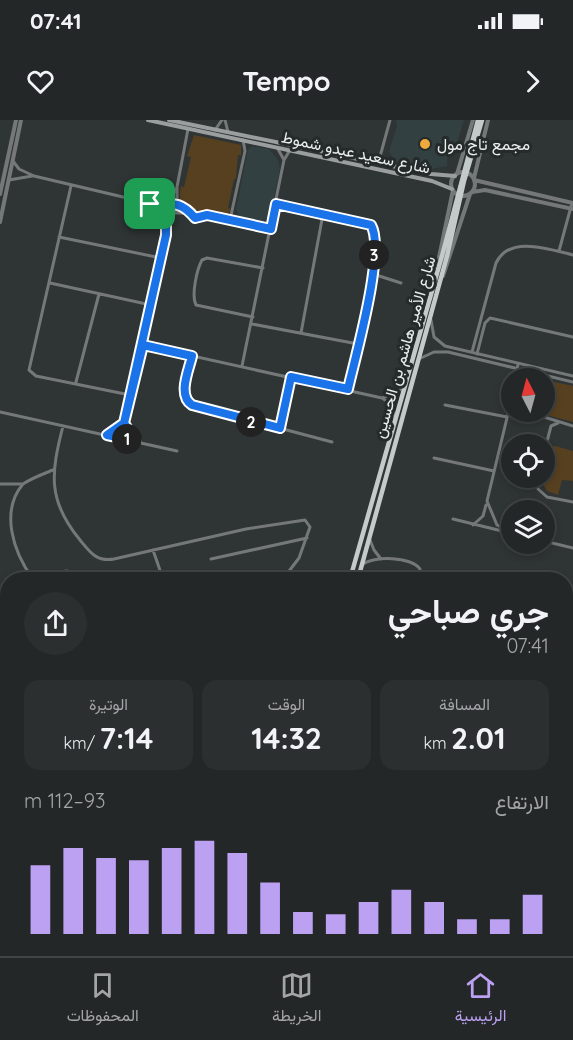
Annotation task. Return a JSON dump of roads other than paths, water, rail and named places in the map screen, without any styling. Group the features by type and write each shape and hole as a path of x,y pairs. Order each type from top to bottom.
{"highway":[{"name":"شارع الأمير هاشم بن الحسين","path":"352,572 434,285 445,256 480,120"},
{"name":"شارع الأمير هاشم بن الحسين","path":"360,572 442,280 445,256"}],"main road":[{"name":"شارع سعيد عبدو شموط","path":"148,120 187,124 431,174 456,175"},
{"name":"شارع سعيد عبدو شموط","path":"169,120 277,148 432,180 453,189"}],"street":[{"path":"0,194 16,120"},
{"path":"0,222 21,120"},
{"path":"215,130 224,120 228,132"},
{"path":"378,164 390,120"},
{"path":"434,285 437,260 456,175 473,120"},
{"path":"442,280 453,254 465,206 471,193 488,120"},
{"path":"121,438 166,235 176,205 187,124"},
{"path":"230,220 245,151 243,140"},
{"path":"245,151 252,142"},
{"path":"277,148 284,160"},
{"path":"242,366 284,160 290,150"},
{"path":"461,160 468,168 476,164"},
{"path":"13,161 19,169 34,176 70,186 150,204 174,213 188,213 195,218 207,215 271,229"},
{"path":"456,175 466,173 474,179 572,203 559,251"},
{"path":"9,180 34,176"},
{"path":"70,186 29,370 32,375 76,382 130,395"},
{"path":"166,235 166,211 177,187"},
{"path":"453,189 461,195 485,190 572,209"},
{"path":"450,205 460,201 465,206"},
{"path":"150,204 176,205 188,210 195,218"},
{"path":"276,204 363,221 373,226 373,274 348,389"},
{"path":"302,333 324,214"},
{"path":"59,237 161,258"},
{"path":"472,352 496,263 502,252 524,246 573,255"},
{"path":"253,317 196,305 194,298 199,266 202,260 207,258 263,268"},
{"path":"373,274 401,283"},
{"path":"49,283 151,305"},
{"path":"76,382 99,294"},
{"path":"477,354 485,324 490,318 573,337"},
{"path":"431,320 436,340 449,350 510,368"},
{"path":"252,324 358,344"},
{"path":"143,345 382,398 391,404 395,424"},
{"path":"421,358 434,352 449,350 472,352 573,376"},
{"path":"192,356 184,390 188,403 204,410 332,442"},
{"path":"517,368 518,364"},
{"path":"280,428 291,377"},
{"path":"555,378 573,382"},
{"path":"382,398 394,394 408,381"},
{"path":"445,405 501,416"},
{"path":"0,412 177,451"},
{"path":"555,421 573,426"},
{"path":"473,525 483,516 506,422"},
{"path":"107,435 124,423"},
{"path":"124,423 136,441"},
{"path":"549,434 551,426 558,423"},
{"path":"63,426 53,470 57,501 68,525 92,555 107,560 302,520 310,525 307,538 299,558 288,572"},
{"path":"434,458 494,471"},
{"path":"0,483 23,484 53,470"},
{"path":"5,520 10,502 23,484"},
{"path":"538,488 543,495 573,502"},
{"path":"487,501 492,517 501,528"},
{"path":"453,519 501,530"},
{"path":"211,559 307,538"},
{"path":"370,540 374,550 383,560"},
{"path":"555,544 573,548"},
{"path":"9,545 28,572"},
{"path":"153,549 161,572"},
{"path":"363,565 367,561 383,560 415,564 420,569 419,572"},
{"path":"61,572 67,571"}],"place":[{"name":"مجمع تاج مول","path":"425,144"}]}
